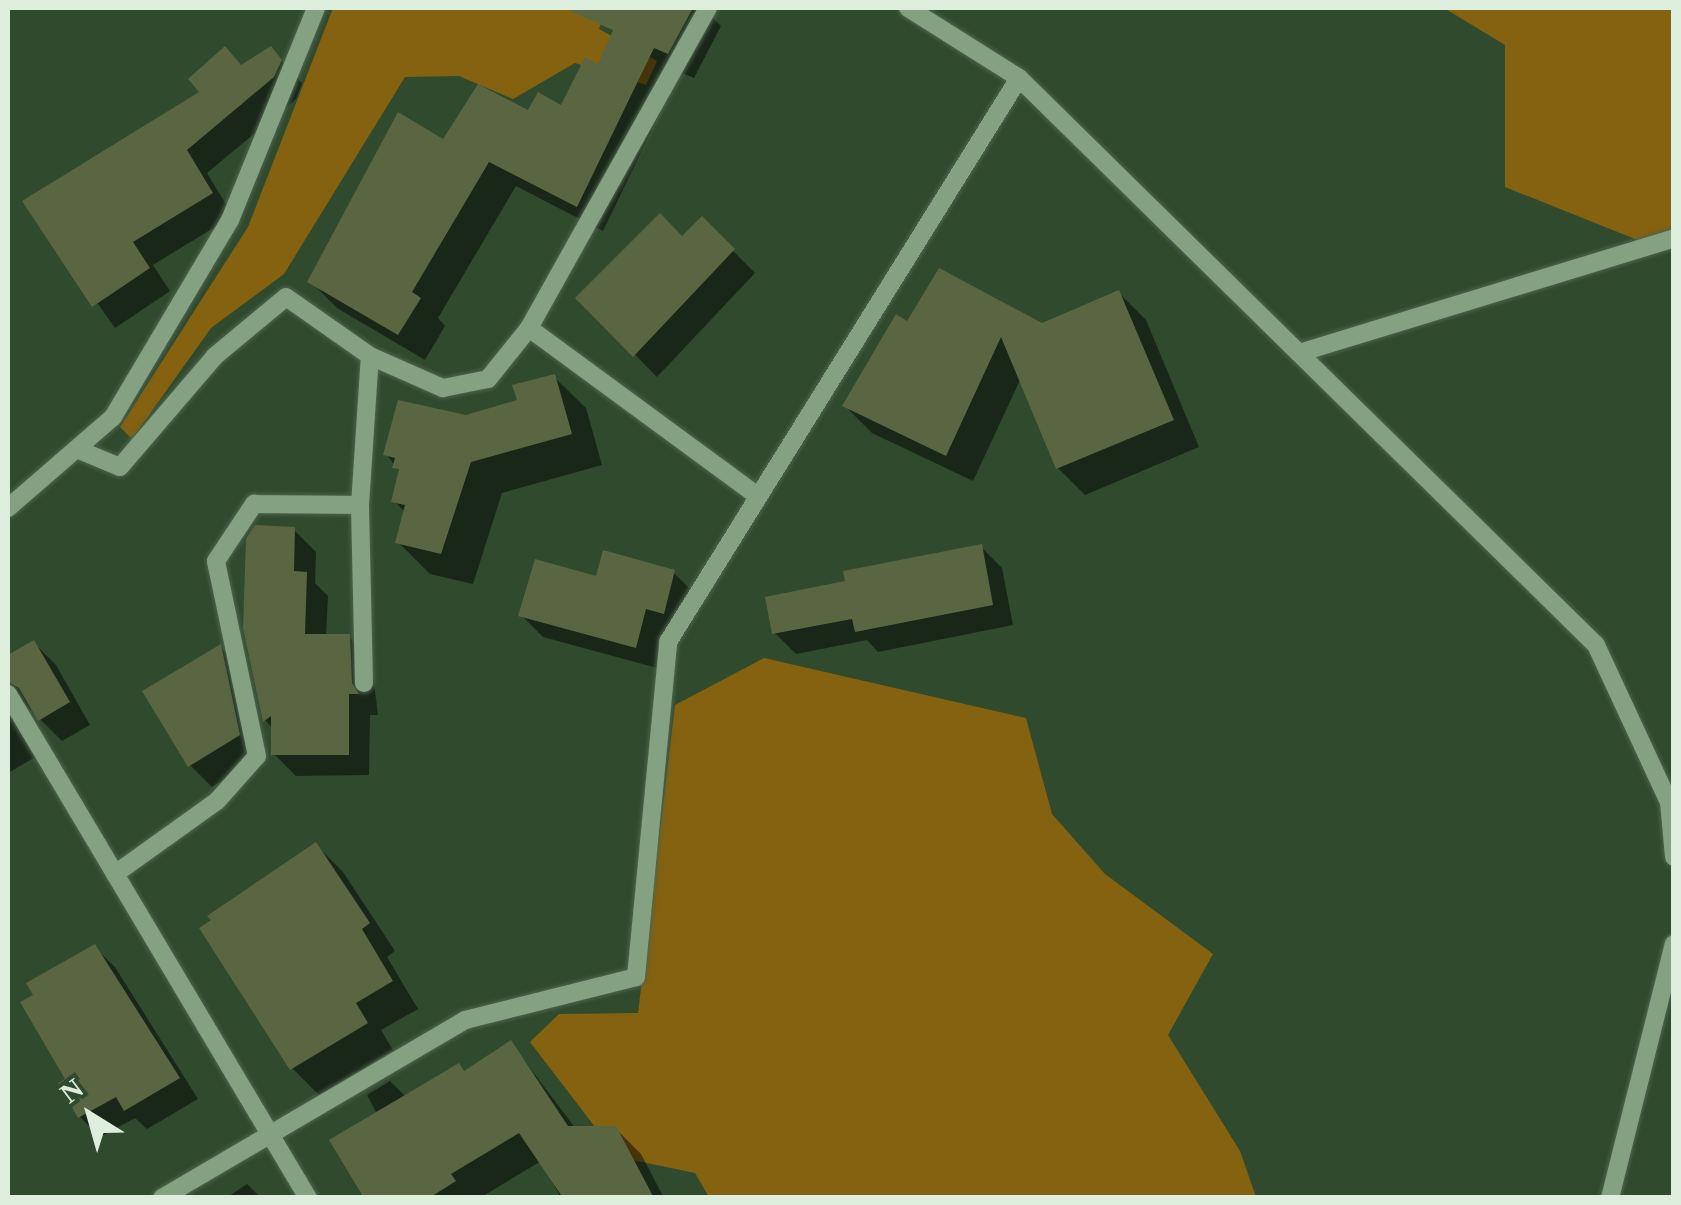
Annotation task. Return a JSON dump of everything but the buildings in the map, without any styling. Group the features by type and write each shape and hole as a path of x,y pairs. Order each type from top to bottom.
{"street":[{"path":"8,508 113,417 230,220 316,8"},
{"path":"78,450 120,468 215,356 286,297 370,356 444,388 488,378 529,328 708,8"},
{"path":"908,8 1018,78 1596,645 1668,802 1674,857"},
{"path":"162,1198 464,1020 636,977 668,642 1018,78"},
{"path":"1299,353 1674,238"},
{"path":"529,328 758,496"},
{"path":"364,683 360,505 370,356"},
{"path":"115,874 217,800 257,756 216,561 254,504 360,505"},
{"path":"8,694 308,1198"},
{"path":"1610,1198 1674,944"}],"shaded area":[{"path":"333,8 607,8 599,29 657,61 646,85 575,63 513,99 459,76 405,77 284,274 211,328 132,439 120,427 248,227"},
{"path":"1444,8 1673,8 1673,234 1650,245 1505,187 1505,45"},
{"path":"764,658 1026,718 1052,814 1105,874 1213,954 1168,1035 1240,1151 1256,1197 709,1197 695,1173 618,1157 530,1042 559,1014 638,1013 675,705"}]}
